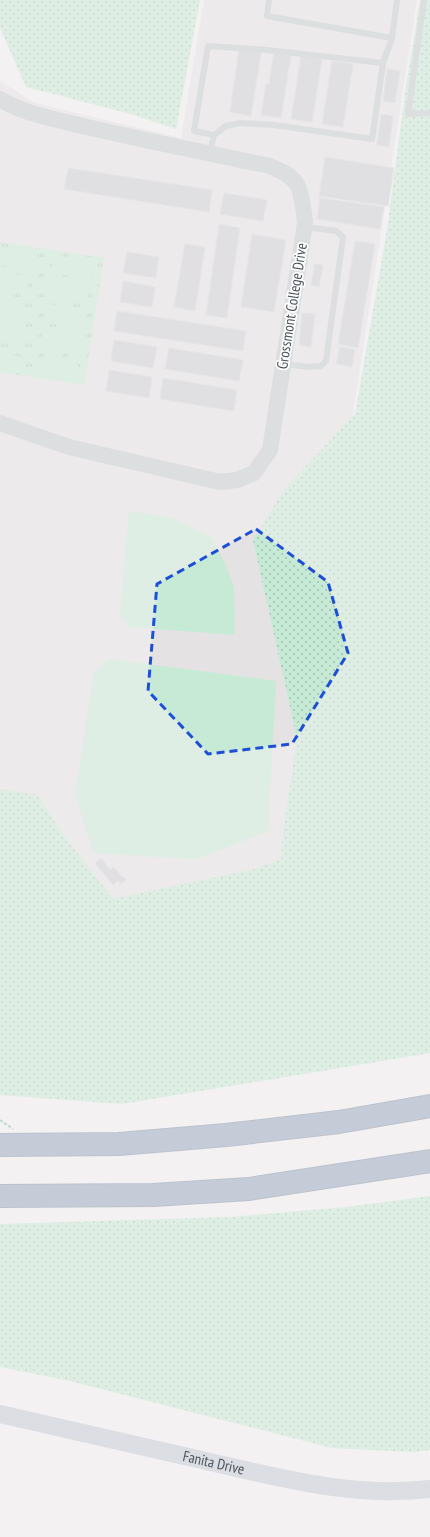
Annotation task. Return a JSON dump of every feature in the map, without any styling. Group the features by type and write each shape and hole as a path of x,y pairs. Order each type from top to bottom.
{"highway":[{"path":"0,1145 119,1144 226,1135 339,1122 430,1106"},
{"path":"0,1196 153,1195 249,1189 430,1161"}],"main road":[{"name":"Fanita Drive","path":"0,1414 286,1479 360,1491 383,1492 430,1489"}],"street":[{"name":"Grossmont College Drive","path":"0,99 8,104 55,120 270,166 283,172 297,183 304,208 304,227 270,450 254,473 237,480 220,482 69,447 0,423"}],"lane":[{"path":"269,0 267,16 392,38"},
{"path":"210,154 214,135 226,126 240,123 274,125 372,138 383,63 392,38 398,0"},
{"path":"424,0 408,114 430,113"},
{"path":"214,135 194,131 208,46 267,50 383,63"},
{"path":"283,364 315,367 321,366 326,361 343,236 336,231 304,227"}],"highlighted area":[{"path":"256,529 328,582 348,653 292,744 208,754 148,691 157,584"}],"shaded area":[{"path":"204,0 417,0 281,879 113,899 0,799 0,81 35,103 181,138"}],"green space":[{"path":"0,0 200,0 176,129 131,114 26,87 0,28"},
{"path":"420,0 430,0 430,1053 122,1104 0,1095 0,789 37,795 64,836 113,899 255,869 281,859 283,832 297,738 253,540 283,491 355,414 387,230 406,86"},
{"path":"0,242 104,258 84,385 0,372"},
{"path":"0,247 34,252 31,270 0,265"},
{"path":"54,255 94,261 91,279 52,273"},
{"path":"0,272 29,276 26,295 0,291"},
{"path":"50,279 90,285 87,303 48,297"},
{"path":"0,297 25,301 22,319 0,316"},
{"path":"46,304 86,310 84,328 44,322"},
{"path":"0,321 22,324 19,342 0,339"},
{"path":"43,328 82,334 80,352 40,346"},
{"path":"0,354 17,356 14,374 0,372"},
{"path":"39,359 79,365 76,383 36,377"},
{"path":"129,511 173,518 211,537 225,563 234,587 235,635 130,627 120,616"},
{"path":"109,659 276,681 268,831 197,859 94,853 75,795 94,673"},
{"path":"430,1196 430,1450 412,1452 332,1448 70,1381 0,1367 0,1224 231,1217 347,1207"}],"building":[{"path":"239,49 261,53 251,116 230,112"},
{"path":"274,52 291,55 281,118 261,115 266,84 269,84"},
{"path":"301,56 322,59 312,122 291,119"},
{"path":"332,61 353,64 343,127 322,124"},
{"path":"387,69 400,71 395,103 383,101"},
{"path":"381,114 393,116 389,147 377,145"},
{"path":"325,157 394,168 388,206 319,196"},
{"path":"68,168 212,190 209,212 64,189"},
{"path":"224,193 267,200 263,221 220,214"},
{"path":"320,198 384,207 380,229 317,219"},
{"path":"219,224 240,228 227,318 206,315"},
{"path":"252,234 286,240 274,312 241,307"},
{"path":"355,241 375,244 358,348 338,344"},
{"path":"185,244 205,247 195,311 174,307"},
{"path":"127,252 159,257 156,278 123,273"},
{"path":"315,264 323,265 319,287 311,285"},
{"path":"123,281 155,287 152,307 120,302"},
{"path":"117,311 246,331 243,351 114,331"},
{"path":"302,313 315,314 311,347 299,345"},
{"path":"114,340 157,347 153,368 111,361"},
{"path":"340,347 355,350 352,367 336,364"},
{"path":"169,348 243,360 239,381 165,369"},
{"path":"109,370 152,377 149,398 106,391"},
{"path":"163,378 237,390 234,411 160,399"},
{"path":"101,858 110,870 114,867 126,880 120,884 118,881 113,885 95,863"}]}
